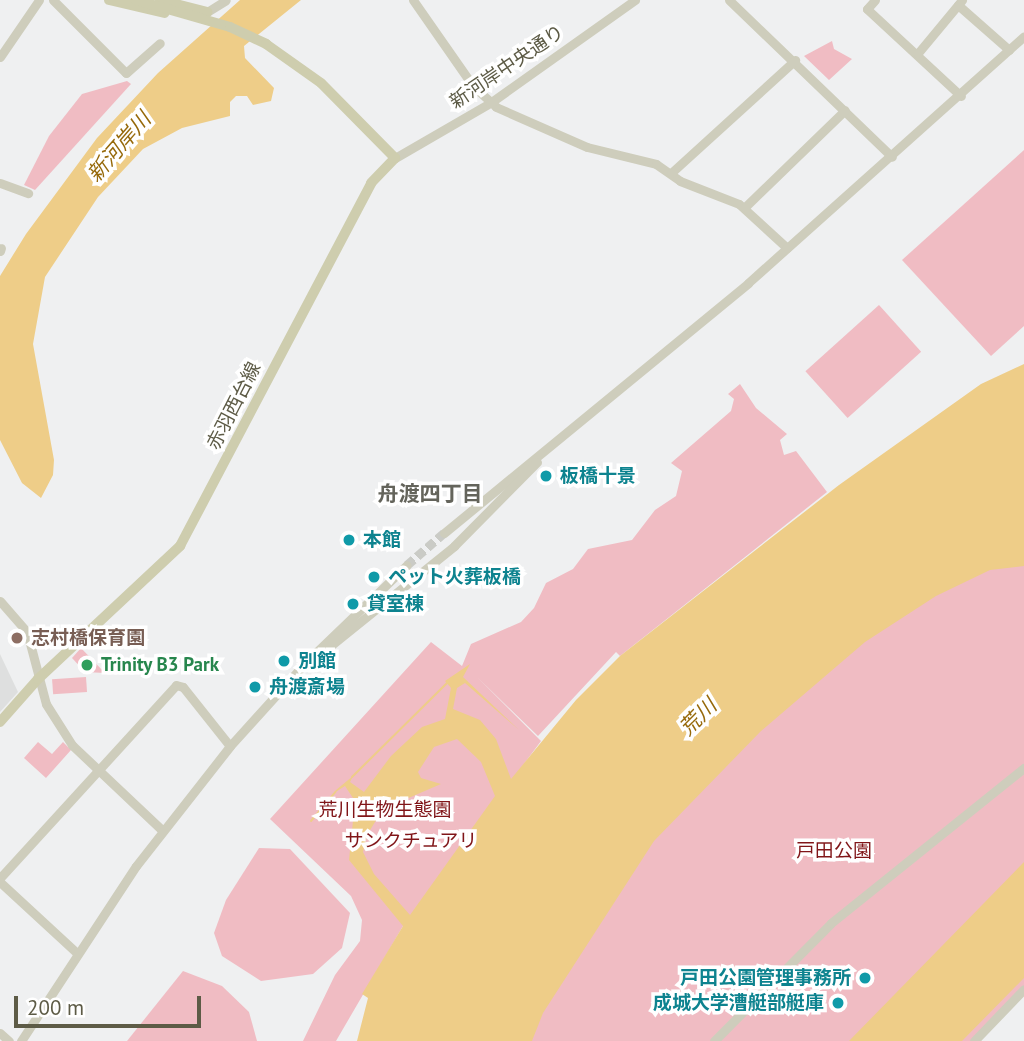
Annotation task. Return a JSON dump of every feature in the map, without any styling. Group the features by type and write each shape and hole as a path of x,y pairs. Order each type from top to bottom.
{"main road":[{"path":"109,0 194,20 207,12"},
{"path":"136,0 207,18 246,34 321,83 395,158"},
{"path":"160,0 191,4 207,12"},
{"name":"赤羽西台線","path":"0,722 38,679 180,546 371,183 395,158"}],"street":[{"path":"0,57 39,0"},
{"path":"53,0 126,73 160,43"},
{"path":"207,12 226,0"},
{"path":"414,0 473,86 490,103 569,139 646,160 745,207 787,248"},
{"name":"新河岸中央通り","path":"395,158 490,103 635,0"},
{"path":"729,0 795,60 892,157"},
{"path":"875,0 867,9 918,53 961,96"},
{"path":"918,53 960,3 1009,50"},
{"path":"444,533 787,248 961,96 1024,36"},
{"path":"0,37 8,45"},
{"path":"671,173 795,60"},
{"path":"745,207 845,110"},
{"path":"0,183 28,193"},
{"path":"304,663 314,661 454,546 547,448"},
{"path":"21,1041 77,953 163,831 230,746 304,663 407,565"},
{"path":"0,601 27,632 38,679 50,712 72,745 163,831"},
{"path":"77,953 0,880 176,685 183,687 230,746"},
{"path":"714,1041 831,923 1024,768"},
{"path":"974,1041 1024,989"},
{"path":"0,1033 9,1041"}],"shaded area":[{"path":"0,654 18,692 0,712"}],"green space":[{"path":"832,41 834,49 852,59 829,80 804,56"},
{"path":"127,81 131,84 35,190 24,185 49,136 82,94"},
{"path":"1024,150 1024,326 991,356 902,260"},
{"path":"879,305 921,352 848,418 805,371"},
{"path":"740,384 756,408 787,434 780,440 784,455 796,451 827,492 620,656 616,652 538,736 477,677 541,741 403,926 336,1041 303,1041 335,975 360,941 362,920 351,896 270,819 431,642 462,666 471,644 521,622 534,608 546,583 573,569 588,549 632,540 655,510 676,496 682,471 671,463 731,411 734,399 728,394"},
{"name":"戸田公園","path":"1024,463 1024,989 974,1041 442,1041"},
{"name":"Trinity B3 Park","path":"81,648 105,673 85,672 72,658"},
{"path":"86,677 87,692 53,694 52,679"},
{"path":"38,742 52,754 63,742 71,750 46,778 24,758"},
{"path":"259,848 290,849 350,913 342,948 313,974 261,981 222,956 214,933 226,900"},
{"path":"183,971 222,986 249,1012 257,1041 127,1041"}],"water":[{"name":"新河岸川","path":"240,0 301,0 244,46 245,58 274,88 271,101 253,105 247,96 236,96 230,102 230,116 182,128 143,149 98,197 45,277 33,344 54,460 53,475 41,498 22,483 0,440 0,276 26,234 97,138 158,73"},
{"name":"荒川","path":"1024,364 1024,566 990,570 936,596 865,642 761,731 654,841 543,1013 532,1041 357,1041 368,998 362,994 403,926 349,860 355,801 345,786 334,793 336,790 353,776 350,782 364,792 391,756 422,727 445,719 451,688 445,681 470,664 463,677 519,730 465,683 457,688 453,709 480,720 496,739 511,779 576,700 620,656 839,485 981,384","holes":["457,739 481,762 495,796 410,915 374,874 363,852 367,835 383,809 441,784 421,778 418,772 434,747"]},
{"path":"1024,862 1024,978 962,1041 849,1041"}],"waterway":[{"path":"352,777 447,683"},
{"path":"311,821 335,792"}],"tunnel":[{"path":"407,565 444,533"}],"place":[{"name":"板橋十景","path":"546,476"},
{"name":"本館","path":"349,540"},
{"name":"ペット火葬板橋","path":"374,577"},
{"name":"貸室棟","path":"353,604"},
{"name":"志村橋保育園","path":"17,638"},
{"name":"別館","path":"284,661"},
{"name":"Trinity B3 Park","path":"87,665"},
{"name":"舟渡斎場","path":"255,687"},
{"name":"戸田公園管理事務所","path":"865,978"},
{"name":"成城大学漕艇部艇庫","path":"838,1003"}],"district":[{"name":"舟渡四丁目","path":"430,494"}],"park label":[{"name":"荒川生物生態園","path":"385,810"},
{"name":"サンクチュアリ","path":"411,841"}]}
